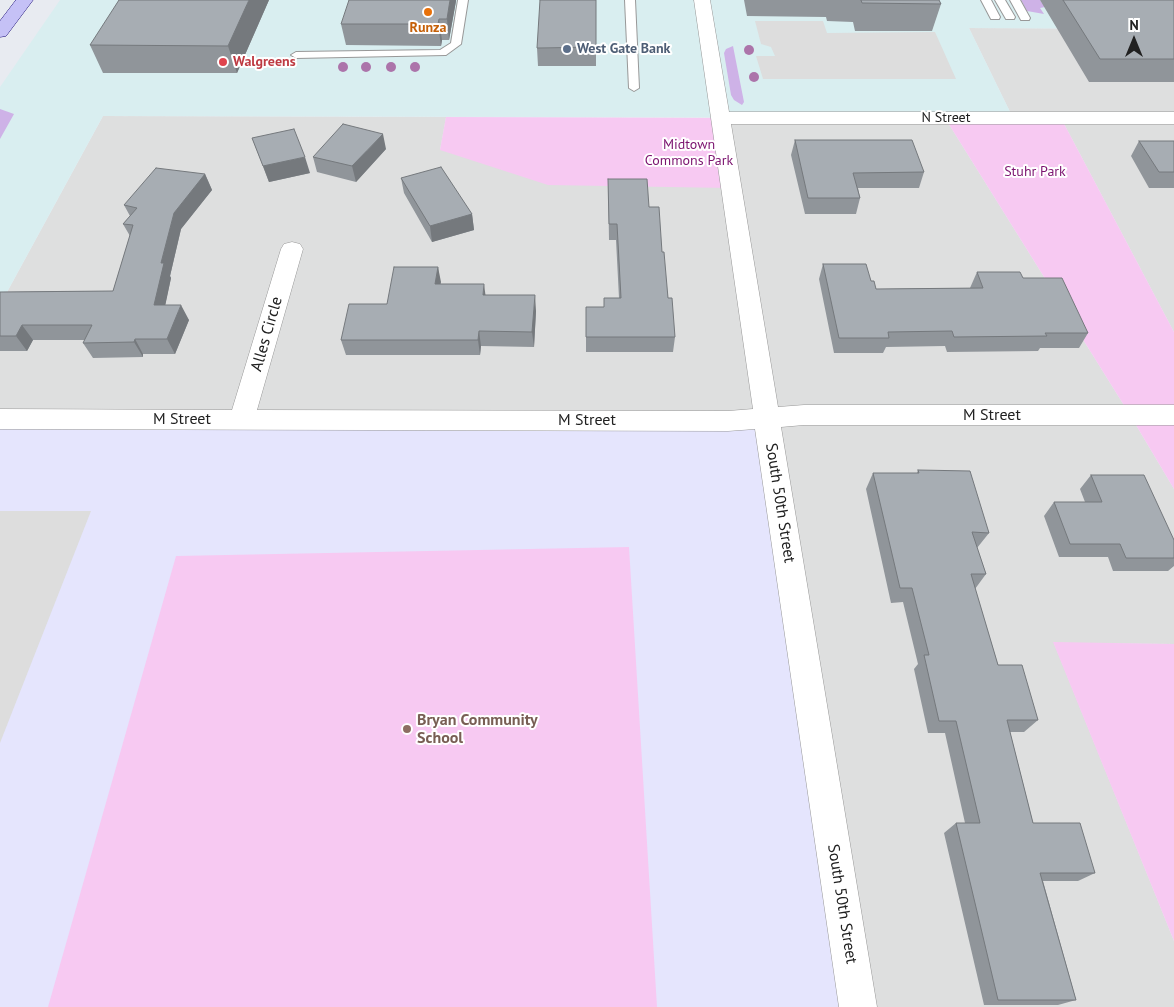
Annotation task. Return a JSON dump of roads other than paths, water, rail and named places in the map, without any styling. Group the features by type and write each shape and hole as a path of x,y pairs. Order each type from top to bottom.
{"main road":[{"path":"0,32 25,0"}],"street":[{"name":"South 50th Street","path":"702,0 858,1007"},
{"name":"N Street","path":"719,118 1174,118"},
{"name":"Alles Circle","path":"242,418 292,249"},
{"name":"M Street","path":"0,419 242,418 728,421 804,415 1174,415"}],"lane":[{"path":"296,56 442,53 456,44 463,0"},
{"path":"630,0 634,88"},
{"path":"986,0 995,17"},
{"path":"1000,0 1010,17"},
{"path":"1015,0 1025,18"}],"place":[{"name":"Runza","path":"428,12"},
{"name":"West Gate Bank","path":"567,49"},
{"name":"Walgreens","path":"223,62"},
{"name":"Bryan Community School","path":"407,729"}],"park label":[{"name":"Midtown Commons Park","path":"689,154"},
{"name":"Stuhr Park","path":"1035,172"}]}
